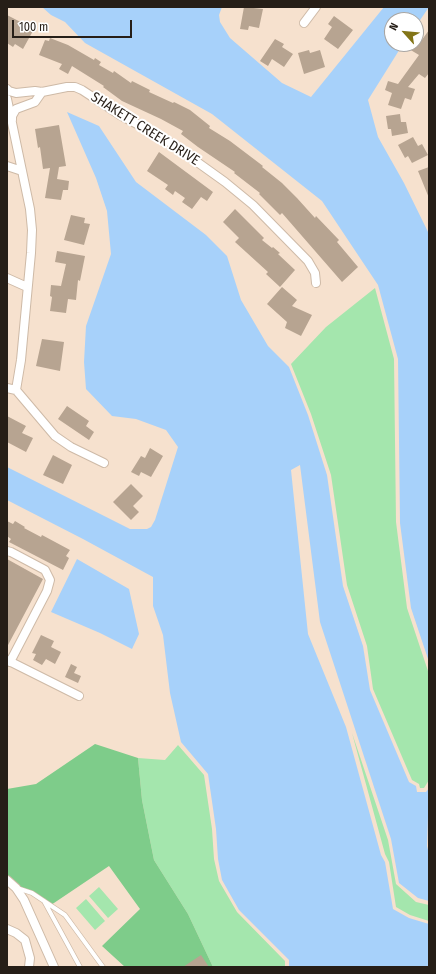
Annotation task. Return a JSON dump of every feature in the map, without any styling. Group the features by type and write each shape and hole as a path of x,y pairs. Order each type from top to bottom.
{"street":[{"path":"304,23 316,7"},
{"name":"SHAKETT CREEK DRIVE","path":"7,89 16,93 35,91 42,92 67,87 82,90 120,115 155,132 238,192 304,255 312,266 316,283"},
{"path":"12,122 12,116 16,109 35,102 42,92"},
{"path":"7,99 30,209 32,230 21,360 16,390"},
{"path":"7,166 22,171"},
{"path":"7,278 27,287"},
{"path":"7,388 16,390 55,436 104,463"},
{"path":"7,551 42,568 48,573 49,576 49,587 8,661 79,696"},
{"path":"7,880 14,886 27,906 54,967"},
{"path":"7,929 16,932 25,940 30,958 29,967"}],"lane":[{"path":"14,886 32,893 65,915 103,967"},
{"path":"44,901 80,967"}],"green space":[{"path":"375,288 394,359 396,522 407,608 429,674 429,780 424,788 420,788 419,784 412,780 373,689 367,646 347,585 331,475 311,414 291,364 326,327"},
{"path":"352,733 388,840 396,884 416,902 429,905 429,921 410,915 396,907 389,862 385,854"},
{"path":"95,744 138,758 142,800 154,860 188,914 213,967 125,967 102,946 140,909 109,866 51,905 35,893 7,884 7,789 36,784"},
{"path":"178,745 204,775 212,829 214,859 219,881 237,912 285,961 285,967 213,967 188,914 154,860 142,800 138,758 165,760"},
{"path":"99,887 118,909 108,918 89,896"},
{"path":"86,899 105,921 95,930 76,908"}],"water":[{"path":"42,7 222,7 219,15 220,22 230,38 282,83 311,97 384,7 429,7 424,14 424,12 384,12 384,52 398,52 368,100 378,137 404,183 429,234 429,662 411,608 400,523 398,359 378,285 322,201 212,114 85,43 65,22 51,15"},
{"path":"67,112 99,126 136,182 206,235 227,256 241,300 268,346 289,367 308,415 327,475 343,586 363,646 370,690 409,782 416,786 417,792 426,792 429,788 427,846 429,854 429,901 418,898 399,883 391,839 320,622 300,465 291,470 308,634 346,727 381,855 385,862 393,909 409,918 429,924 429,966 289,967 289,960 239,910 222,880 218,859 216,829 208,774 181,742 170,693 163,635 153,606 153,577 7,500 7,467 130,529 147,529 151,527 155,520 178,447 166,430 136,419 112,416 86,389 84,362 86,326 111,254 107,211 96,178"},
{"path":"77,559 129,589 139,634 132,649 100,633 51,612"}],"building":[{"path":"244,7 263,9 259,28 249,26 248,30 240,29"},
{"path":"7,15 34,29 23,49 15,44 13,47 7,43"},
{"path":"334,16 353,30 338,49 324,39 332,27 328,24"},
{"path":"429,30 429,73 425,78 419,74 408,87 415,89 411,100 405,98 401,109 388,105 392,93 385,90 388,81 398,84 419,55 414,52 424,52 424,37"},
{"path":"50,38 68,45 94,60 95,58 101,62 99,65 113,73 114,71 131,83 132,81 150,90 149,92 190,110 210,126 209,128 230,141 263,166 262,167 282,183 315,218 316,216 339,240 337,242 358,267 342,282 282,213 280,215 259,194 260,193 234,173 235,172 181,134 183,131 122,101 103,87 104,86 72,66 68,74 59,69 62,64 39,55 45,40 49,41"},
{"path":"275,39 284,44 282,47 293,54 284,67 272,59 268,66 260,61"},
{"path":"309,50 310,53 320,50 325,67 304,74 298,53"},
{"path":"400,114 401,122 406,122 408,133 392,136 391,129 388,129 386,116"},
{"path":"59,125 66,166 59,167 57,179 69,181 68,190 63,190 61,200 45,198 50,168 43,169 40,147 38,148 35,129"},
{"path":"413,137 418,146 422,144 428,155 412,163 408,156 405,158 398,145"},
{"path":"159,152 213,192 207,201 201,197 192,209 182,202 185,198 175,191 173,195 165,189 168,185 147,171"},
{"path":"429,167 429,198 418,171"},
{"path":"235,209 264,238 262,240 280,253 278,254 295,270 280,287 266,274 268,272 235,242 239,238 223,222"},
{"path":"71,215 85,218 84,223 90,224 84,245 64,240"},
{"path":"57,251 85,256 80,281 78,280 76,300 68,299 66,313 50,311 52,297 50,296 51,285 61,286 66,264 55,262"},
{"path":"282,287 297,300 292,306 312,315 301,336 285,328 287,322 267,304"},
{"path":"42,339 64,342 60,371 36,366"},
{"path":"67,406 89,421 86,426 94,432 89,440 58,419"},
{"path":"7,416 26,426 22,433 33,438 26,452 7,442"},
{"path":"150,448 163,456 151,477 141,472 139,476 131,472 141,456 145,458"},
{"path":"53,455 72,465 63,484 43,475"},
{"path":"131,484 143,496 133,506 139,512 131,520 113,502"},
{"path":"7,521 13,524 15,521 25,527 24,528 41,537 42,535 70,550 66,556 69,558 63,570 9,542 11,539 7,536"},
{"path":"7,559 43,579 7,647"},
{"path":"41,635 54,641 51,647 61,652 55,664 46,659 42,665 33,660 36,654 32,653"},
{"path":"71,664 77,667 74,673 81,676 78,683 65,677"},
{"path":"201,955 209,967 183,967"}]}
